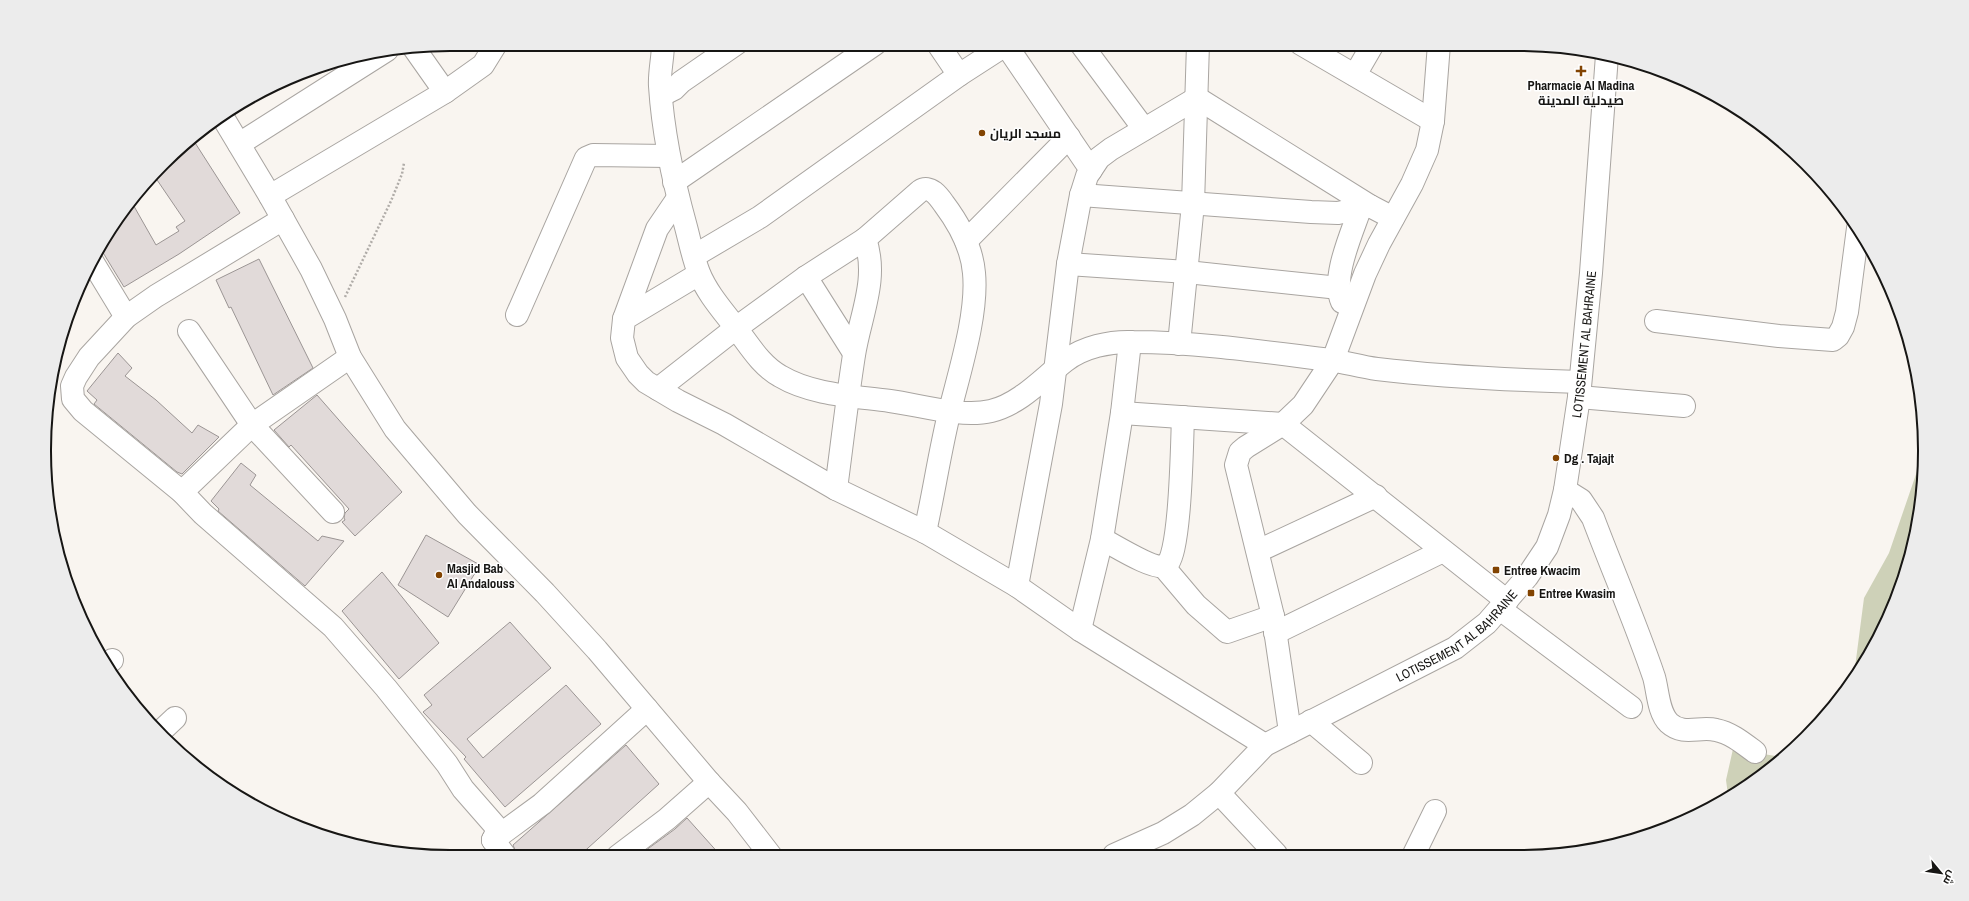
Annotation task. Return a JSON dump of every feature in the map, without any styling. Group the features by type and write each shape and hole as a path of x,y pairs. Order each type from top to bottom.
{"street":[{"path":"270,196 445,92 483,65 492,51"},
{"path":"663,51 660,83 662,95 661,110 668,156 696,265 716,302 755,353 769,368 780,376 812,389 848,396 950,411 969,413 994,410 1020,396 1055,371 1066,360 1082,351 1106,344 1130,342 1179,344 1333,360 1372,369 1580,390 1684,406"},
{"path":"662,95 674,89 681,82 724,51"},
{"path":"865,51 676,190 657,229 624,319 622,338 627,358 638,374 658,389 678,401 724,424 836,489 925,532 1017,586 1080,630 1265,745"},
{"path":"943,51 959,75"},
{"path":"624,319 760,217 959,75 995,51"},
{"path":"1011,51 1091,170"},
{"path":"1086,51 1144,130"},
{"path":"1179,344 1193,204 1198,51"},
{"path":"1313,51 1433,121"},
{"path":"1355,75 1369,51"},
{"path":"1290,732 1274,625 1258,551 1236,465 1240,452 1283,424 1303,405 1333,360 1365,274 1421,165 1430,138 1433,121 1439,51"},
{"path":"417,53 445,92"},
{"path":"240,144 371,59"},
{"name":"LOTISSEMENT AL BAHRAINE","path":"1125,850 1163,833 1192,815 1219,793 1265,745 1454,648 1487,623 1504,605 1527,577 1547,547 1559,515 1565,490 1580,390 1591,273 1607,62"},
{"path":"1017,586 1047,434 1068,264 1081,195 1091,170 1099,158 1111,149 1196,98"},
{"path":"1196,98 1365,208 1393,218"},
{"path":"225,121 240,144 311,269 335,319 350,357 395,429 466,514 550,599 648,709 709,782 737,812 766,850"},
{"path":"966,241 1069,137"},
{"path":"517,315 586,158 593,155 668,156"},
{"path":"658,389 736,328 806,277 865,239 920,191 926,189 932,191 937,195 949,211 966,241 974,271 975,284 960,374 950,411 925,532"},
{"path":"1081,195 1318,213 1338,213 1365,208"},
{"path":"1351,311 1342,300 1339,288 1347,246 1365,208"},
{"path":"283,219 156,296 126,317 98,347 81,370 72,386 73,399 83,411 182,492 203,514 333,628 386,688 447,764 468,794 498,829 500,848"},
{"path":"836,489 854,353 863,321 870,279 870,260 865,239"},
{"path":"1656,321 1780,336 1833,340 1841,332 1847,312 1857,239"},
{"path":"1068,264 1187,272 1339,288"},
{"path":"96,267 126,317"},
{"path":"806,277 854,353"},
{"path":"189,331 252,425 333,512"},
{"path":"1080,630 1102,539 1122,413 1130,342"},
{"path":"182,492 252,425 350,357"},
{"path":"1122,413 1283,424 1444,551 1504,605 1631,707"},
{"path":"1163,566 1167,565 1171,560 1175,546 1183,417"},
{"path":"1565,490 1582,500 1593,518 1654,678 1663,716 1670,724 1678,728 1692,731 1714,729 1727,733 1755,752"},
{"path":"1258,551 1376,496"},
{"path":"1102,539 1142,560 1163,566 1196,604 1227,632 1274,625 1444,551"},
{"path":"500,848 548,799 648,709"},
{"path":"164,729 175,718"},
{"path":"1311,721 1361,763"},
{"path":"626,850 667,819 709,782"},
{"path":"1219,793 1272,850"},
{"path":"1416,850 1435,811"}],"path":[{"path":"335,319 391,201 402,174 404,163"}],"green space":[{"path":"1917,471 1915,503 1897,579 1877,627 1855,665 1864,598 1889,553"},
{"path":"1733,749 1776,756 1740,783 1727,790 1726,780"}],"building":[{"path":"195,143 240,213 179,254 124,287 104,254 118,229 134,207 156,245 179,231 176,227 185,221 157,180"},
{"path":"259,259 313,368 273,395 231,307 229,308 216,280"},
{"path":"118,353 132,368 125,376 156,400 192,433 198,425 219,437 182,474 177,472 94,404 97,400 87,391"},
{"path":"317,395 402,492 355,536 342,522 345,520 345,513 349,509 291,445 289,447 274,430"},
{"path":"241,463 256,475 250,485 318,541 322,536 344,541 305,586 218,511 219,509 211,501"},
{"name":"Masjid Bab Al Andalouss","path":"426,535 480,565 448,617 398,585"},
{"path":"382,572 439,643 399,679 342,611"},
{"path":"510,622 551,668 467,739 483,758 566,685 601,724 505,807 464,759 466,757 423,712 432,705 424,695"},
{"path":"626,745 659,784 586,850 515,850 513,845"},
{"path":"687,818 716,850 646,850 675,829"}],"place":[{"name":"Pharmacie Al Madina صيدلية المدينة","path":"1581,71"},
{"name":"مسجد الريان","path":"982,133"},
{"name":"Dg . Tajajt","path":"1556,458"},
{"name":"Entree Kwacim","path":"1496,570"},
{"name":"Masjid Bab Al Andalouss","path":"439,575"},
{"name":"Entree Kwasim","path":"1531,593"}]}
